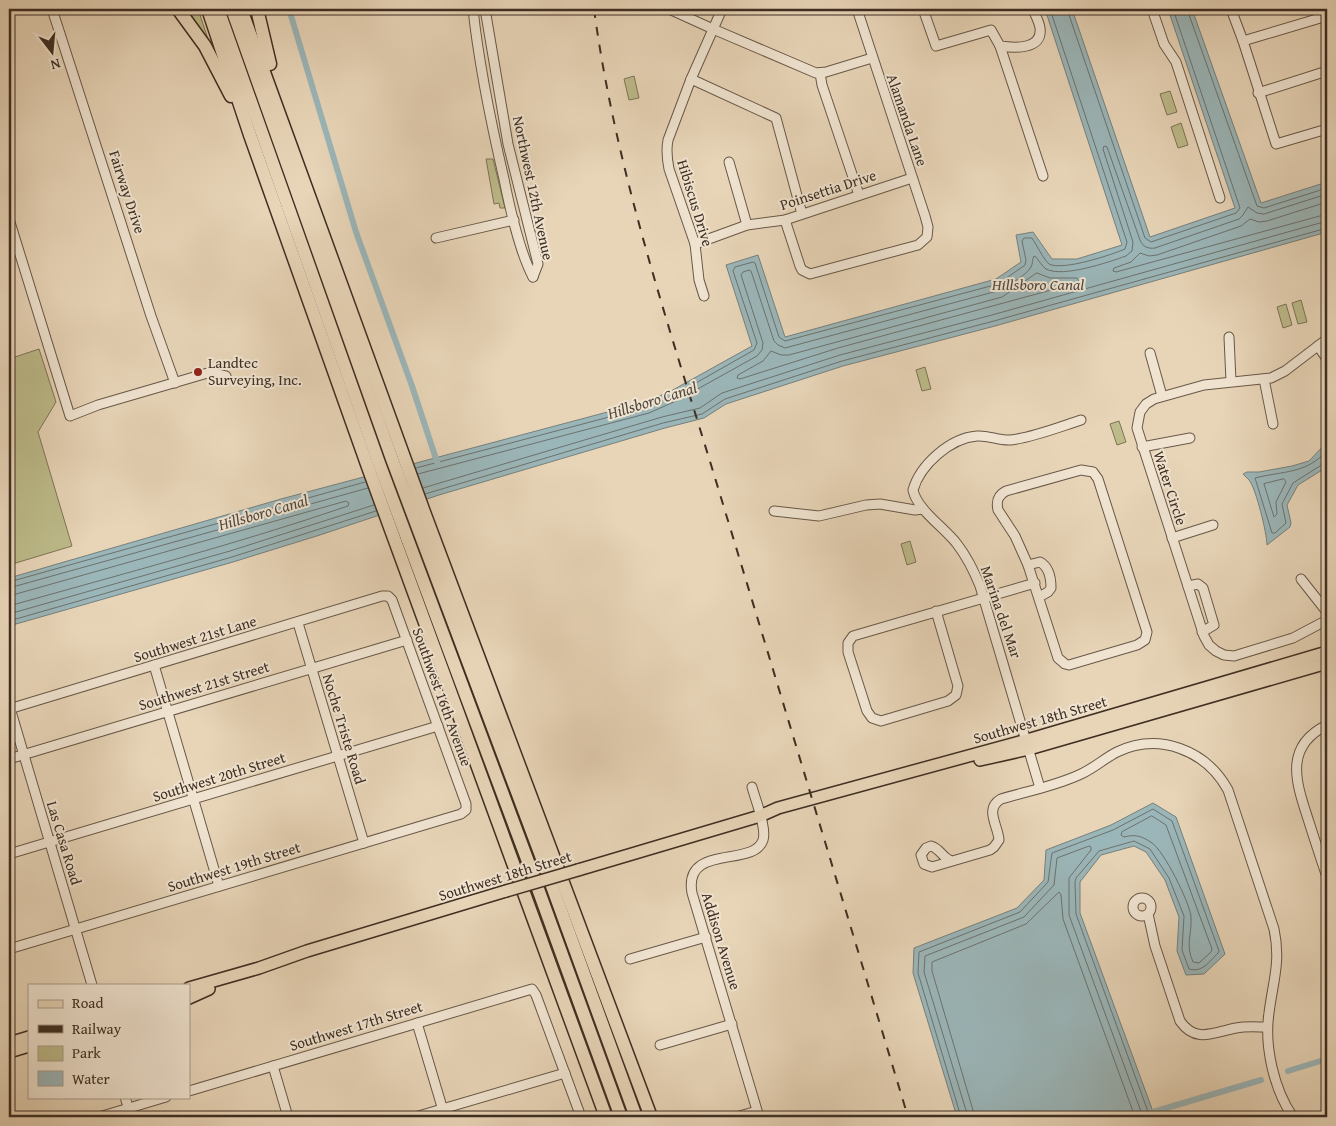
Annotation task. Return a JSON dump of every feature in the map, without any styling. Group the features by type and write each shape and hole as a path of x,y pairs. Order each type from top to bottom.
{"highway":[{"path":"178,9 212,59 250,135"},
{"path":"208,9 250,135 374,465"},
{"path":"218,9 374,465 606,1117"},
{"path":"232,9 419,514 636,1117"},
{"path":"241,9 304,181 398,457"},
{"path":"257,9 268,59 296,138 304,181"},
{"path":"419,514 651,1117"},
{"path":"394,522 533,875 621,1117"}],"main road":[{"name":"Southwest 18th Street","path":"1028,744 1327,652"},
{"name":"Southwest 18th Street","path":"190,988 760,816 1327,663"},
{"name":"Southwest 18th Street","path":"190,998 259,968"},
{"path":"9,1043 28,1037"},
{"path":"9,1052 28,1046"}],"street":[{"name":"Fairway Drive","path":"52,9 175,383"},
{"path":"669,9 808,70 820,73 872,58"},
{"name":"Hibiscus Drive","path":"704,296 695,244 666,156 668,140 691,79 722,9"},
{"name":"Alamanda Lane","path":"785,220 800,266 802,270 810,274 918,245 927,237 928,227 857,9"},
{"path":"923,9 936,46 991,30 1000,46 1044,176"},
{"path":"1000,46 1018,49 1031,45 1037,39 1040,30 1033,9"},
{"path":"1152,9 1164,44 1176,62 1220,198"},
{"path":"1231,9 1276,144 1327,129"},
{"path":"473,12 485,11"},
{"name":"Northwest 12th Avenue","path":"473,12 496,147 514,220 527,266 533,278 538,264 508,144 485,11"},
{"path":"1243,41 1327,16"},
{"path":"1258,93 1327,71"},
{"path":"820,73 822,85 859,195"},
{"path":"691,79 776,118 802,214"},
{"path":"729,162 747,225"},
{"name":"Poinsettia Drive","path":"695,244 747,225 785,220 912,178"},
{"path":"9,219 70,416 98,405 211,372 226,376"},
{"path":"436,238 514,220"},
{"path":"1229,337 1231,382"},
{"name":"Water Circle","path":"1327,339 1285,371 1264,379 1204,385 1154,399 1146,404 1138,417 1137,428 1202,632 1212,648 1224,655 1234,656 1293,638 1327,620"},
{"path":"1318,346 1327,359"},
{"path":"1150,353 1162,396"},
{"path":"1264,379 1273,424"},
{"name":"Marina del Mar","path":"1028,744 984,598 973,569 957,544 923,509 916,499 913,490 921,472 934,457 963,438 982,436 1009,440 1081,420"},
{"path":"1142,447 1190,438"},
{"path":"1081,470 1092,472 1098,479 1147,627 1145,640 1137,645 1074,664 1064,664 1058,658 1028,565 1015,536 998,510 999,497 1006,491 1081,470"},
{"path":"774,511 819,516 866,505 880,504 915,510 923,509"},
{"path":"1172,538 1213,525"},
{"path":"1028,565 1040,562 1045,565 1047,570 1051,588 1039,597"},
{"path":"1300,578 1327,612"},
{"path":"936,611 958,686 956,695 948,701 881,721 872,718 867,711 848,652 847,648 850,639 857,634 936,611 984,598 1035,583"},
{"path":"1188,586 1198,584 1203,588 1214,625 1202,632"},
{"name":"Southwest 21st Lane","path":"9,708 298,623 382,596 388,596"},
{"name":"Southwest 16th Avenue","path":"388,596 392,600 407,640 466,804 466,810"},
{"name":"Noche Triste Road","path":"298,623 364,843"},
{"name":"Southwest 21st Street","path":"9,759 407,640"},
{"path":"154,666 219,886"},
{"name":"Las Casa Road","path":"9,708 92,984"},
{"path":"1327,725 1312,735 1304,745 1298,757 1296,770 1297,783 1324,853 1327,877"},
{"name":"Southwest 20th Street","path":"9,854 438,726"},
{"path":"1028,744 1040,788"},
{"path":"952,861 990,850 997,844 999,836 992,808 1001,799 1081,774 1111,755 1130,747 1150,744 1177,747 1202,759 1221,778 1230,797 1276,941 1277,967 1267,1027 1270,1058 1284,1101 1293,1117"},
{"name":"Addison Avenue","path":"752,787 764,833 763,841 758,847 706,863 696,870 692,875 692,893 758,1114"},
{"name":"Southwest 19th Street","path":"9,949 461,814 466,810"},
{"path":"1148,914 1155,946 1183,1026 1194,1033 1206,1035 1238,1027 1267,1027"},
{"path":"630,959 706,936"},
{"name":"Southwest 17th Street","path":"190,1091 532,989 536,994 565,1073"},
{"path":"417,1022 444,1113"},
{"path":"660,1045 732,1024"},
{"path":"273,1066 288,1117"},
{"path":"415,1117 444,1113 565,1073 581,1117"},
{"path":"125,1098 130,1113"},
{"path":"99,1117 130,1113 164,1098"},
{"path":"736,1117 758,1114"}],"green space":[{"path":"182,9 198,9 212,51"},
{"path":"634,76 639,98 629,100 624,79"},
{"path":"1170,91 1177,112 1167,115 1160,94"},
{"path":"1181,123 1188,145 1178,148 1171,127"},
{"path":"486,159 493,159 505,208 500,208 499,203 494,204"},
{"path":"1301,300 1307,322 1298,324 1292,303"},
{"path":"1286,304 1292,325 1283,328 1277,307"},
{"path":"39,349 56,402 38,432 72,546 9,565 9,359"},
{"path":"925,367 931,389 922,391 916,370"},
{"path":"1119,421 1126,442 1117,445 1110,424"},
{"path":"910,541 916,562 907,565 901,544"}],"water":[{"name":"Hillsboro Canal","path":"1045,9 1072,9 1150,237 1235,208 1168,9 1192,9 1261,203 1327,182 1327,232 995,326 843,366 726,404 704,418 439,495 233,562 9,626 9,578 281,499 645,402 671,391 752,346 726,265 758,255 785,337 996,279 1021,262 1016,235 1033,232 1052,259 1077,259 1122,245"},
{"path":"1327,442 1327,467 1298,485 1287,505 1291,523 1290,527 1267,545 1255,492 1249,480 1243,474 1292,466 1309,461"},
{"path":"1153,803 1176,817 1225,954 1204,974 1186,975 1177,951 1179,917 1165,880 1146,852 1134,846 1101,855 1080,882 1080,913 1155,1117 957,1117 913,973 914,948 1017,908 1044,880 1046,850 1111,825"}],"waterway":[{"path":"289,9 356,232 412,386 438,465"},
{"path":"1288,1071 1327,1059"},
{"path":"1153,1112 1261,1080"}],"railway":[{"path":"594,9 616,131 664,312 908,1117"}],"place":[{"name":"Landtec Surveying, Inc.","path":"198,372"}]}
